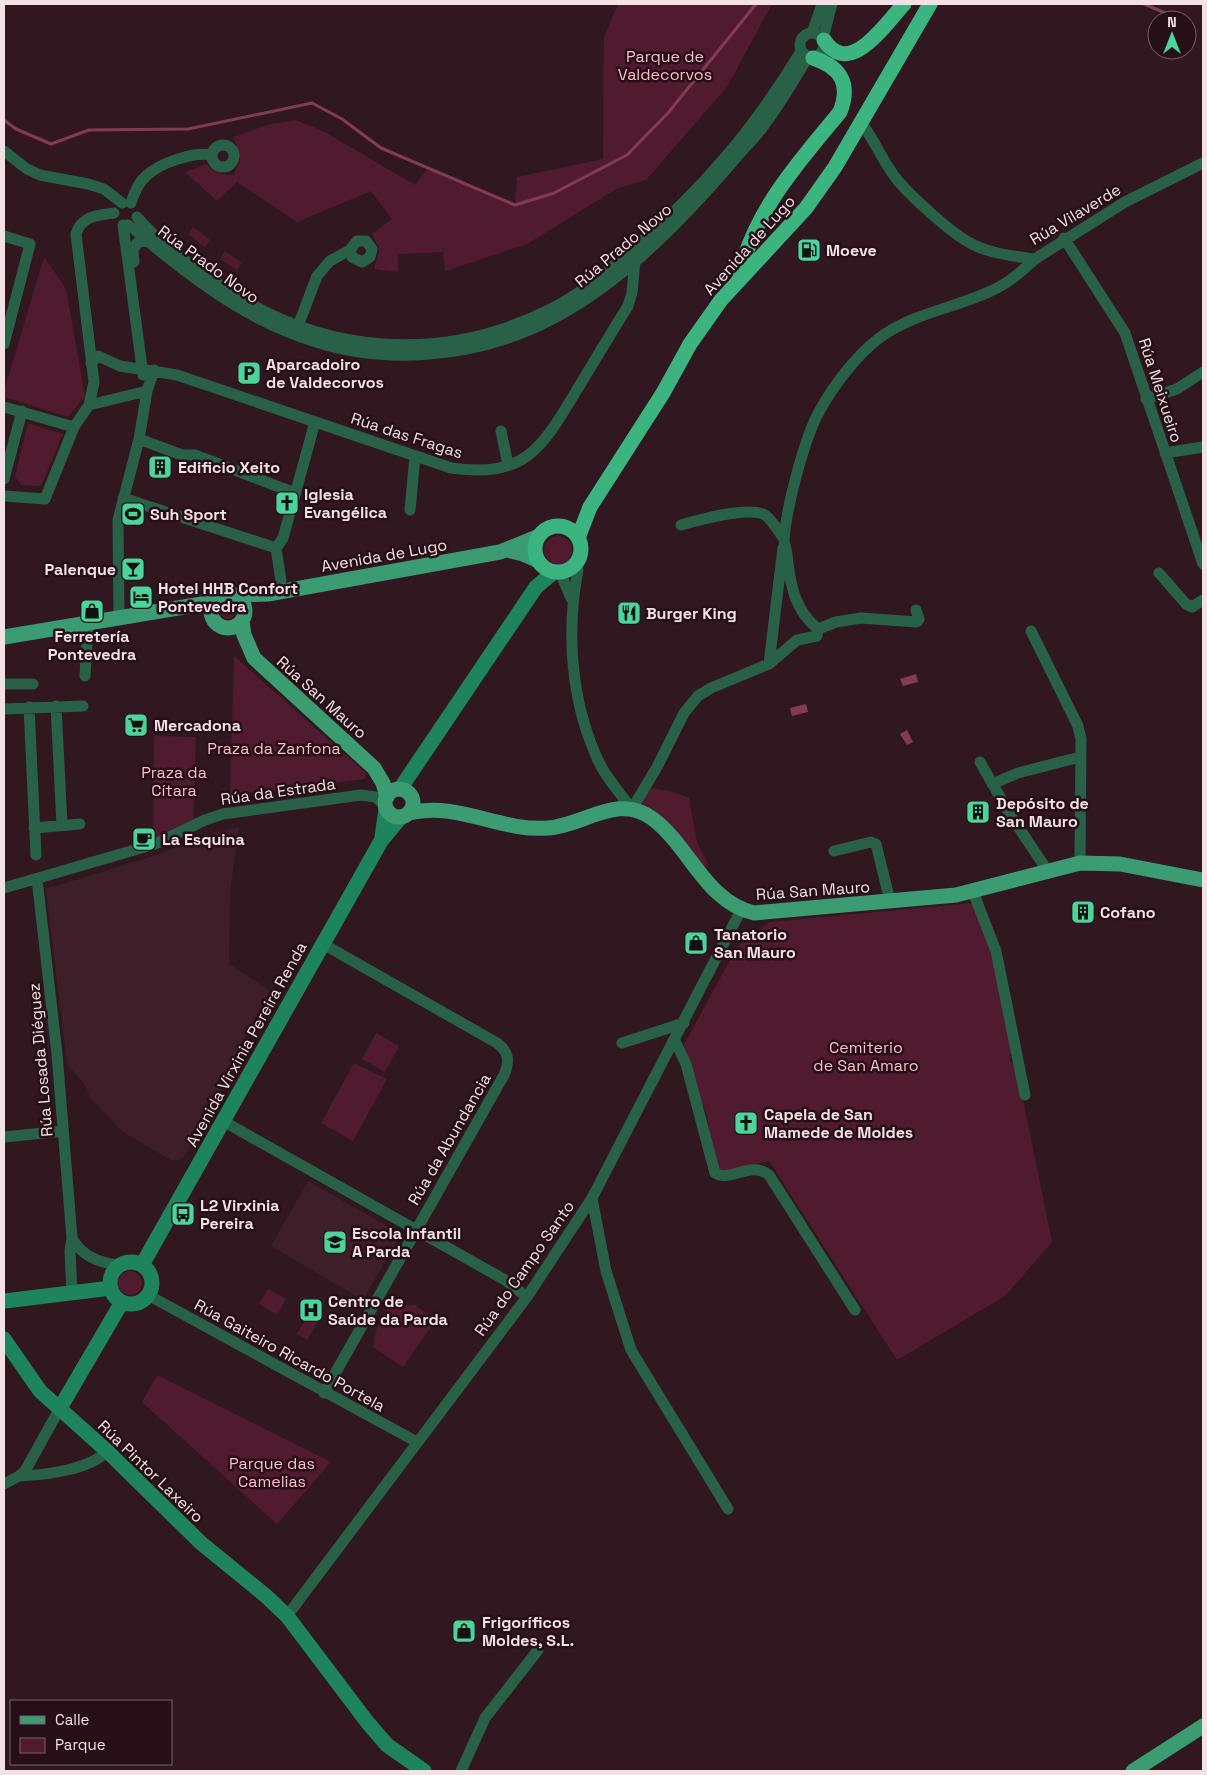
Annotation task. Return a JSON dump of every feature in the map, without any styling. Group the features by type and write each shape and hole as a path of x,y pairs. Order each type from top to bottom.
{"highway":[{"path":"820,37 828,47 844,55 856,53 904,4"},
{"name":"Avenida de Lugo","path":"578,538 590,507 663,393 690,344 721,300 806,208 835,167 862,124 930,4"},
{"path":"739,280 749,243 770,201 840,112 843,104 845,89 838,71 826,62 807,55"},
{"name":"Avenida de Lugo","path":"565,527 590,507"},
{"path":"565,527 578,538 581,552 576,565 548,568 534,548 537,538 546,529 565,527"}],"main road":[{"name":"Avenida de Lugo","path":"234,595 273,593 507,550 537,538"},
{"name":"Avenida de Lugo","path":"507,550 523,554 548,568"},
{"name":"Avenida Virxinia Pereira Renda","path":"142,1265 381,841 396,797 548,568"},
{"name":"Avenida de Lugo","path":"243,615 252,602 273,593"},
{"path":"4,637 214,602 223,595 234,595 242,601 243,615 235,626 226,628 214,620 211,610 214,602"},
{"name":"Rúa San Mauro","path":"243,615 249,650"},
{"name":"Rúa San Mauro","path":"226,628 249,650 263,667 374,768 386,774 396,797"},
{"path":"396,797 509,824 549,828 600,811 632,809"},
{"path":"396,797 392,815 405,815 431,809 461,812"},
{"path":"396,797 413,804 405,815"},
{"name":"Rúa San Mauro","path":"632,809 653,819 720,896 741,910 766,913 973,892 1047,870 1080,863 1120,864 1203,880"},
{"name":"Avenida Virxinia Pereira Renda","path":"381,841 405,815"},
{"path":"131,1262 142,1265 147,1270 152,1282 148,1295 133,1304 122,1302 111,1288 112,1275 120,1266 131,1262"},
{"path":"4,1303 111,1288"},
{"path":"60,1408 122,1302"},
{"name":"Rúa Pintor Laxeiro","path":"4,1339 40,1391 107,1452 200,1543 266,1596 287,1616 374,1730 404,1759 424,1771"},
{"path":"1133,1771 1203,1726"}],"street":[{"path":"820,37 802,38 799,46 807,55 823,52 820,37 822,4"},
{"path":"820,37 832,4"},
{"name":"Rúa Prado Novo","path":"129,223 146,240 222,298 258,319 322,344 347,351 383,354 415,354 468,349 521,334 557,316 597,290 635,260 692,208 764,127 807,55"},
{"name":"Rúa Prado Novo","path":"129,223 166,245 234,295 263,312 298,326 345,340 415,346 465,340 514,325 552,308 610,269 686,200 758,120 807,55"},
{"name":"Rúa Vilaverde","path":"862,124 873,138 898,181 949,228 972,244 1001,254 1035,259 1064,238 1125,202 1203,163"},
{"path":"4,150 27,169 40,175 104,189 137,211 129,223 130,275 142,369 147,391"},
{"path":"4,496 45,498 74,427 89,405 94,382 76,234 82,222 90,217 114,213 126,203 140,183 156,169 203,153 212,155"},
{"path":"114,213 116,220 129,223"},
{"path":"4,236 30,244 4,344"},
{"name":"Rúa Meixueiro","path":"1064,238 1120,323 1165,453 1198,531 1203,564"},
{"path":"130,275 135,269 132,250 137,243 146,240"},
{"path":"298,326 317,276 330,261 350,250"},
{"path":"769,664 781,551 807,440 819,412 849,368 878,340 907,320 994,290 1018,276 1035,259"},
{"name":"Rúa das Fragas","path":"91,363 98,356 110,363 177,375 451,468 472,471 508,465 527,456 550,435 628,306 632,293 635,260"},
{"path":"119,617 118,520 139,439 147,391 154,370"},
{"path":"1146,399 1177,389 1203,372"},
{"path":"89,405 147,391"},
{"path":"4,407 74,427"},
{"path":"4,479 22,412"},
{"path":"273,593 281,581 276,548 284,538 314,422"},
{"path":"501,431 508,465"},
{"path":"139,439 182,455 195,455 295,494"},
{"path":"1165,453 1203,447"},
{"path":"410,510 414,456"},
{"path":"123,498 276,548"},
{"path":"681,526 707,517 756,512 766,516 784,542 787,550 790,583 797,603 810,623 818,629"},
{"path":"576,565 578,570 570,619 574,670 586,730 598,760 632,809 657,767 690,704 711,688 769,664 797,640 817,636 818,629"},
{"path":"548,568 572,599"},
{"path":"1159,573 1186,604 1192,606 1203,600"},
{"path":"818,629 836,622 861,618 917,622 919,618 916,610"},
{"path":"85,676 88,622"},
{"path":"1032,631 1073,712 1081,739 1080,863"},
{"path":"4,684 32,684"},
{"path":"56,706 62,825"},
{"path":"4,709 83,706"},
{"path":"29,708 36,855"},
{"path":"992,784 1018,773 1080,757"},
{"path":"980,762 1047,870"},
{"name":"Rúa da Estrada","path":"4,888 155,844 205,820 223,814 361,796 396,797"},
{"path":"34,828 80,824"},
{"path":"834,851 871,842 876,844 890,901"},
{"name":"Rúa Losada Diéguez","path":"37,879 57,1054 72,1238 70,1251 72,1293"},
{"path":"973,892 996,951 1025,1095"},
{"name":"Rúa do Campo Santo","path":"287,1616 392,1479 417,1442 527,1297 592,1198 675,1041 741,910"},
{"name":"Rúa da Abundancia","path":"323,944 497,1043 507,1052 508,1057 504,1075 324,1394"},
{"path":"622,1043 684,1023"},
{"path":"675,1041 686,1064 715,1173 724,1176 749,1169 765,1171 770,1175 855,1310"},
{"path":"223,1121 505,1280 527,1297"},
{"path":"4,1137 63,1131"},
{"path":"592,1198 606,1271 631,1350 728,1509"},
{"path":"72,1238 83,1253 105,1263 120,1266"},
{"name":"Rúa Gaiteiro Ricardo Portela","path":"148,1295 324,1394 417,1442"},
{"path":"4,1484 19,1476 28,1465 60,1408"},
{"path":"19,1476 39,1475 91,1463 100,1459 107,1452"},
{"path":"461,1771 485,1718 538,1650"}],"shaded area":[{"path":"916,674 918,682 903,686 900,679"},
{"path":"806,704 808,712 792,716 790,708"},
{"path":"907,730 913,742 907,745 900,734"},
{"path":"239,827 230,892 229,964 270,991 233,1059 236,1061 185,1155 179,1160 171,1160 123,1132 92,1100 83,1082 67,1064 46,889 157,855 209,834"},
{"name":"Escola Infantil A Parda","path":"308,1181 396,1231 398,1239 363,1300 271,1246"}],"green space":[{"name":"Parque de Valdecorvos","path":"618,4 772,4 727,87 646,180 616,189 529,243 445,271 443,252 398,254 398,272 374,269 379,249 372,234 392,219 371,191 297,222 237,182 217,201 185,172 206,164 218,173 234,175 240,160 234,137 267,125 296,120 325,132 415,185 427,169 515,205 517,177 603,159 604,37"},
{"path":"193,227 210,240 205,247 188,234"},
{"path":"225,251 242,263 237,270 220,259"},
{"path":"44,257 66,289 85,396 68,417 4,397 4,391"},
{"path":"28,423 63,434 41,486 21,485 15,476"},
{"path":"558,536 568,540 572,550 568,560 558,564 548,560 544,550 548,540"},
{"path":"228,603 234,605 236,611 234,617 228,619 222,617 220,611 222,605"},
{"name":"Praza da Zanfona","path":"234,656 366,773 365,779 230,795"},
{"name":"Praza da Cítara","path":"154,736 196,737 193,826 153,845"},
{"path":"645,787 674,792 689,798 697,842 708,864 699,871 644,813 637,798"},
{"name":"Cemiterio de San Amaro","path":"972,903 993,953 1012,1052 1009,1056 1010,1062 1016,1065 1052,1242 1005,1296 897,1360 769,1161 721,1172 704,1126 709,1125 704,1106 699,1107 684,1045 732,956 731,951 770,922"},
{"path":"376,1033 399,1046 385,1072 362,1059"},
{"path":"354,1063 387,1079 353,1141 321,1123"},
{"path":"130,1271 135,1272 141,1278 141,1288 135,1294 130,1295 125,1294 119,1288 118,1283 119,1278 125,1272"},
{"path":"268,1289 286,1299 277,1315 259,1304"},
{"path":"415,1305 436,1320 403,1367 373,1347 374,1338 379,1322 387,1310 396,1306"},
{"path":"309,1314 319,1319 307,1340 297,1334"},
{"name":"Parque das Camelias","path":"157,1375 331,1462 277,1524 142,1402"}],"waterway":[{"path":"4,120 16,129 51,144 89,130 188,129 312,103 342,119 381,148 515,205 554,193 627,155 668,113 756,4"},
{"path":"1144,4 1158,10"}],"place":[{"name":"Moeve","path":"809,250"},
{"name":"Aparcadoiro de Valdecorvos","path":"249,373"},
{"name":"Edificio Xeito","path":"160,467"},
{"name":"Iglesia Evangélica","path":"287,503"},
{"name":"Suh Sport","path":"133,514"},
{"name":"Palenque","path":"133,569"},
{"name":"Hotel HHB Confort Pontevedra","path":"141,597"},
{"name":"Ferretería Pontevedra","path":"92,611"},
{"name":"Burger King","path":"629,613"},
{"name":"Mercadona","path":"136,725"},
{"name":"Depósito de San Mauro","path":"978,812"},
{"name":"La Esquina","path":"144,839"},
{"name":"Cofano","path":"1083,912"},
{"name":"Tanatorio San Mauro","path":"696,943"},
{"name":"Capela de San Mamede de Moldes","path":"746,1123"},
{"name":"L2 Virxinia Pereira","path":"183,1214"},
{"name":"Escola Infantil A Parda","path":"335,1242"},
{"name":"Centro de Saúde da Parda","path":"311,1310"},
{"name":"Frigoríficos Moldes, S.L.","path":"464,1631"}]}
